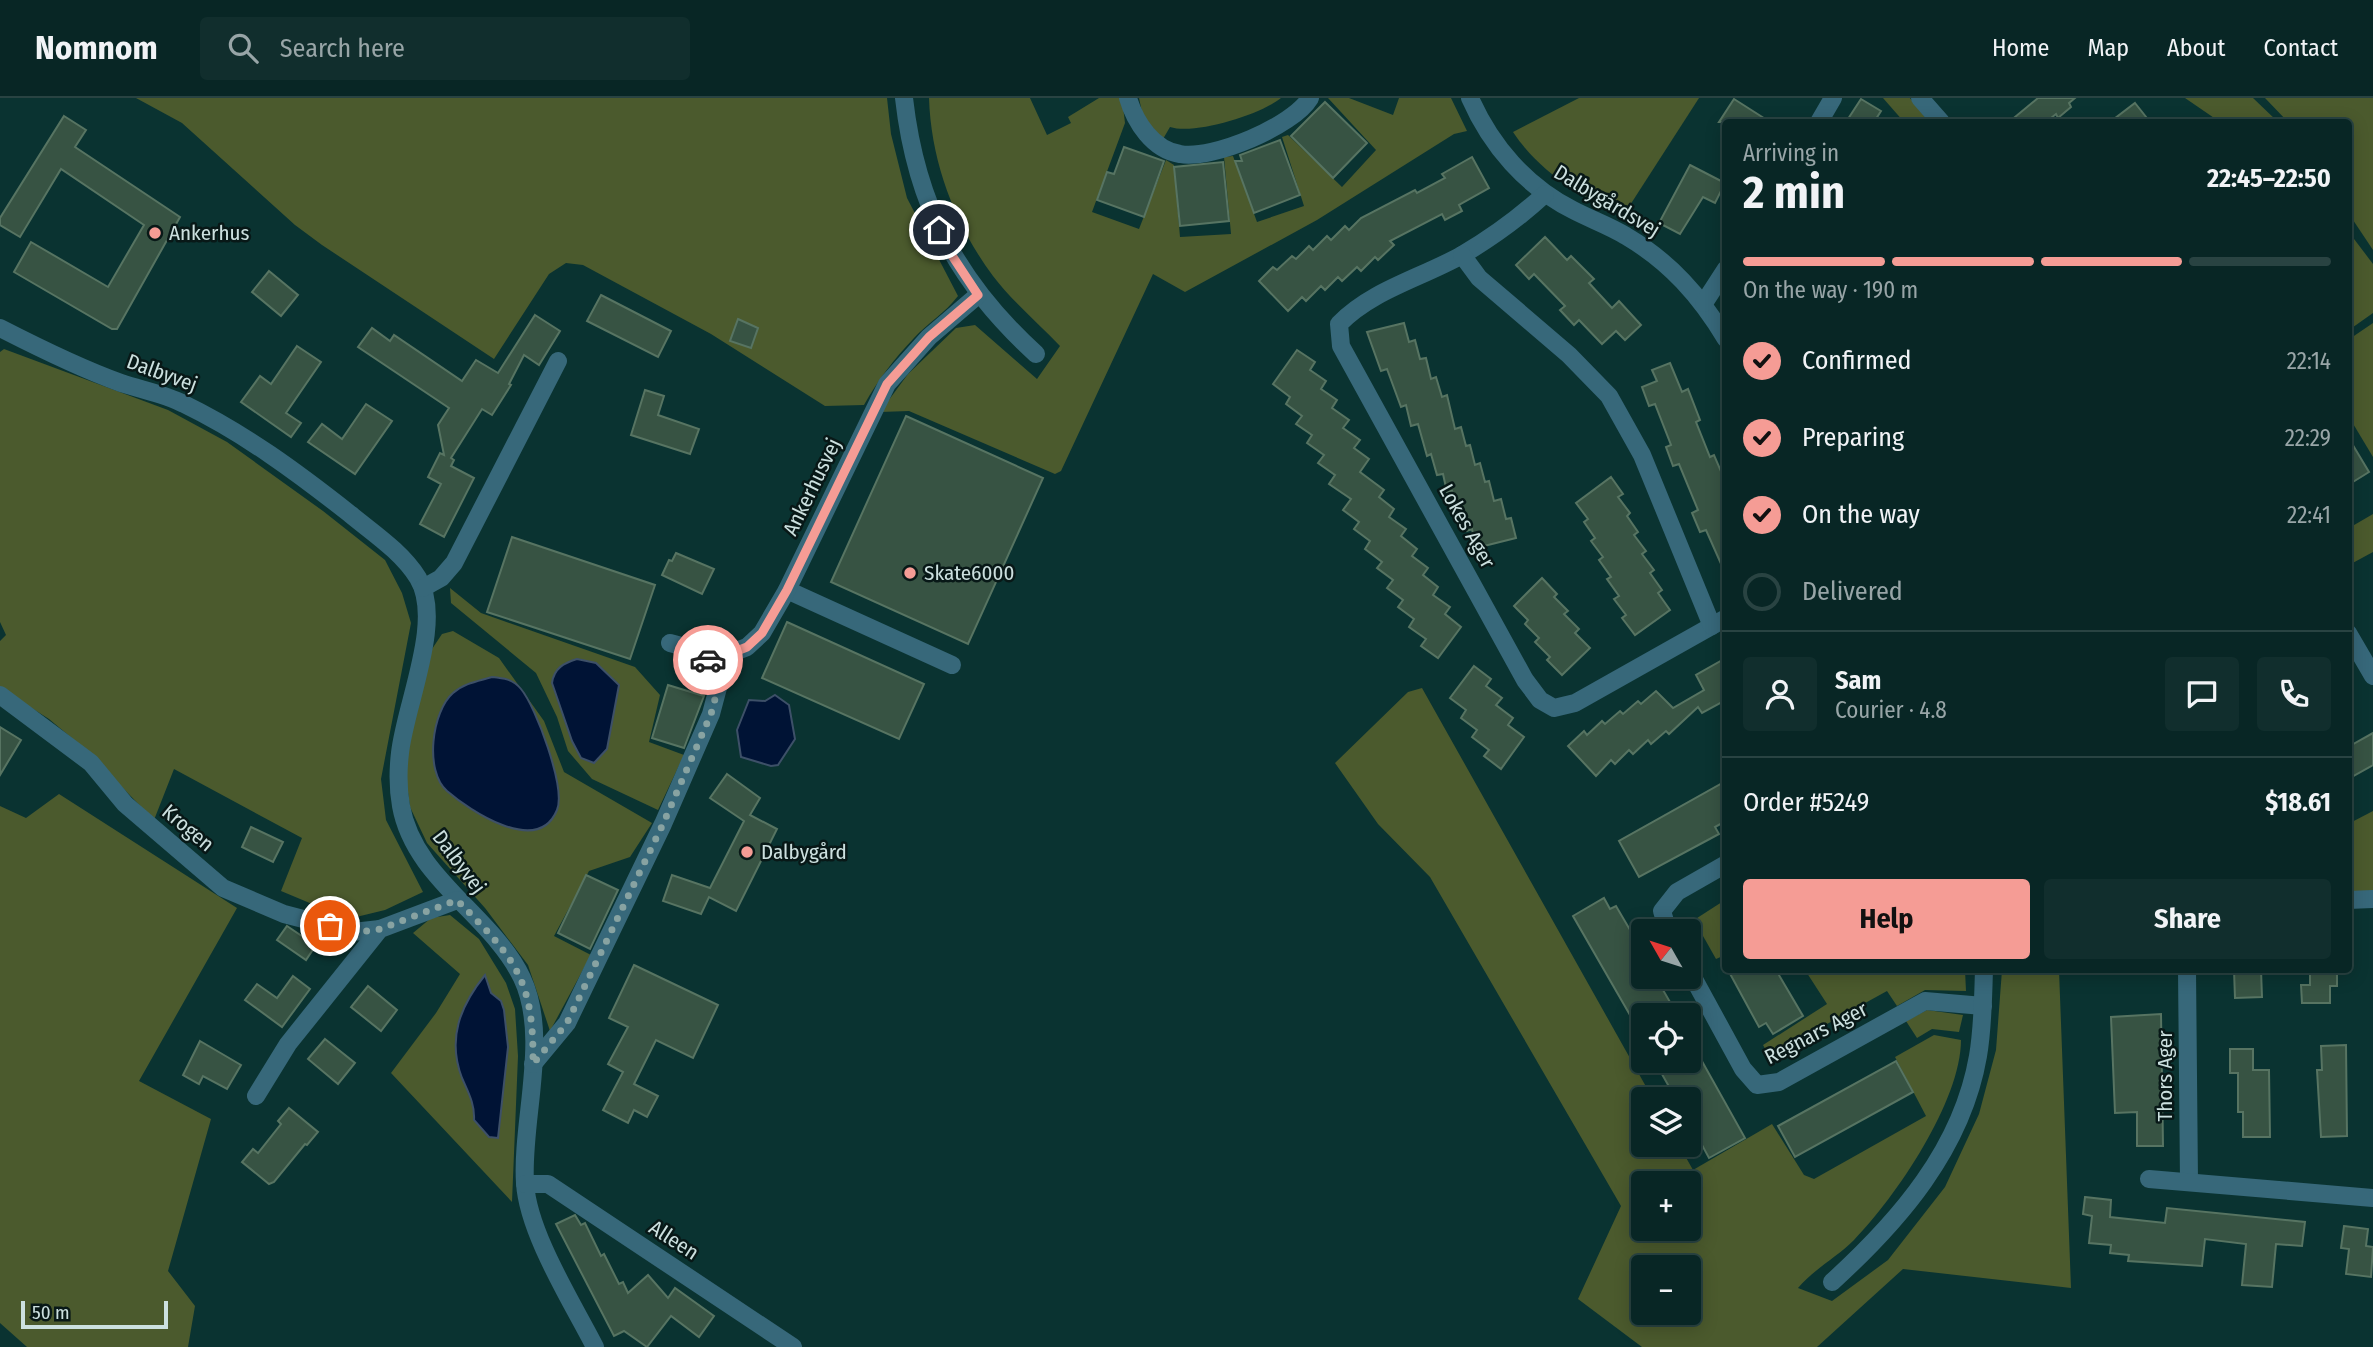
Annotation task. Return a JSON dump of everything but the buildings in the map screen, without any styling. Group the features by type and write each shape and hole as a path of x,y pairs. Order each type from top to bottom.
{"street":[{"path":"904,98 909,140 924,195 947,248 978,295 1005,326 1036,354"},
{"path":"1128,98 1136,120 1155,143 1180,154 1210,152 1255,137 1289,119 1310,98"},
{"name":"Dalbygårdsvej","path":"1470,98 1490,136 1509,162 1545,194 1626,236 1668,266 1704,303 1722,333"},
{"path":"1821,119 1833,98"},
{"path":"1920,98 1938,119"},
{"name":"Lokes Ager","path":"1462,255 1479,278 1569,355 1609,396 1642,455 1719,622 1575,703 1554,708 1540,700 1525,680 1341,346 1339,324 1355,307 1462,255 1525,213 1545,194"},
{"path":"1704,303 1722,275"},
{"name":"Ankerhusvej","path":"670,643 704,652 729,654 747,647 762,633 787,590 887,384 929,337 978,295"},
{"name":"Dalbyvej","path":"0,328 45,351 121,383 180,402 221,423 279,460 388,545 411,569 423,588 426,599 426,628 400,753 401,804 406,825 420,852 457,900 497,940 523,980 533,1030 525,1184 537,1232 595,1347"},
{"path":"423,588 441,578 454,563 558,360"},
{"path":"787,590 952,665"},
{"path":"2352,641 2373,676"},
{"path":"533,1064 567,1023 663,824 711,714 719,684 704,652"},
{"name":"Krogen","path":"0,695 91,763 125,804 223,888 284,914 353,933 380,929 457,900"},
{"path":"1664,919 1662,911 1677,892 1722,866"},
{"path":"2352,900 2373,899"},
{"path":"256,1096 288,1044 380,929"},
{"path":"1832,1282 1900,1215 1937,1162 1966,1097 1978,1057 1983,973"},
{"name":"Thors Ager","path":"2187,973 2189,1182"},
{"name":"Regnars Ager","path":"1699,989 1743,1069 1758,1085 1779,1083 1925,1001 1983,1006"},
{"path":"2149,1179 2373,1198"},
{"name":"Alleen","path":"525,1184 548,1184 793,1347"}],"green space":[{"path":"136,98 887,98 891,134 907,198 958,296 900,354 864,405 825,406 711,334 583,265 566,263 549,274 494,359 322,245 295,225 182,123"},
{"path":"929,98 1030,98 1047,135 1071,123 1068,117 1099,98 1122,98 1125,123 1092,212 1139,229 1166,160 1174,165 1180,237 1231,234 1224,157 1233,156 1257,222 1304,206 1282,137 1288,135 1342,187 1376,150 1328,98 1349,98 1393,115 1399,98 1451,98 1467,131 1454,134 1317,220 1185,292 1153,274 1061,471 1055,474 909,411 880,412 908,374 956,328 975,325 1037,379 1060,346 1000,285 967,236 940,169 934,146"},
{"path":"1139,98 1281,98 1258,111 1227,122 1195,128 1170,127 1163,139 1143,117"},
{"path":"1579,98 1699,98 1623,216 1562,182 1536,160 1513,132"},
{"path":"1883,98 1910,98 1927,119 1901,119"},
{"path":"2185,98 2253,98 2275,119 2216,119"},
{"path":"2265,98 2373,98 2373,250 2352,218 2352,119 2285,119"},
{"path":"2352,236 2373,264 2373,313 2352,328"},
{"path":"2373,323 2373,457 2352,422 2352,337"},
{"path":"4,349 168,410 227,442 323,511 385,560 402,593 411,623 381,779 386,820 423,892 385,910 348,919 281,891 302,838 174,769 154,820 85,749 49,719 0,688 0,641 6,635 0,622 0,352"},
{"path":"2373,514 2373,552 2352,563 2352,526"},
{"path":"450,588 481,613 635,667 660,695 649,742 684,755 658,810 592,779 568,751 557,717 536,673 451,603"},
{"path":"453,631 499,658 544,721 564,772 652,823 630,857 589,871 554,936 591,955 550,1031 528,965 485,908 427,843 410,807 405,770 418,699 432,649 442,634"},
{"path":"1422,688 1631,1060 1631,1073 1638,1073 1646,1087 1631,1087 1631,1157 1686,1157 1693,1170 1772,1124 1804,1175 1814,1179 1926,1116 1895,1057 1934,1035 1961,1040 1958,1064 1950,1091 1938,1119 1906,1174 1871,1222 1854,1240 1798,1288 1832,1301 1888,1260 1945,1187 1979,1114 1996,1050 2002,973 2059,973 2071,1288 1903,1269 1817,1347 1642,1347 1578,1299 1621,1206 1430,877 1378,824 1335,763 1408,692"},
{"path":"59,794 237,908 139,1081 211,1119 168,1271 195,1306 188,1347 27,1347 0,1323 0,806 26,818"},
{"path":"2373,811 2373,893 2352,894 2352,822"},
{"path":"1722,902 1722,956 1716,959 1701,932 1701,919 1696,919"},
{"path":"450,915 479,939 506,983 515,1009 518,1056 512,1202 391,1073 436,1013 460,974 413,933 431,918"},
{"path":"1807,973 1965,973 1966,991 1925,990 1897,1006 1887,991 1769,1056 1763,1045 1827,1004"},
{"path":"1927,1010 1963,1015 1959,1032 1932,1029 1917,1038 1906,1021"}],"water":[{"path":"577,659 596,663 619,685 607,749 594,763 581,758 572,741 552,683 560,667"},
{"path":"492,677 511,681 521,689 534,712 554,767 559,799 557,810 548,823 535,830 520,830 503,825 471,809 447,791 435,770 433,756 436,727 446,702 462,687"},
{"path":"775,695 789,705 795,739 778,765 771,766 741,757 737,730 749,700 765,701"},
{"path":"485,975 491,993 501,1001 504,1010 508,1047 498,1138 489,1137 474,1120 472,1103 462,1078 456,1050 458,1023 469,999"}],"way so far":[{"path":"330,926 353,933 380,929 457,900 497,940 523,980 533,1030 533,1064 567,1023 663,824 711,714 719,684 708,660"}],"place":[{"name":"Ankerhus","path":"155,233"},
{"name":"Skate6000","path":"910,573"},
{"name":"Dalbygård","path":"747,852"}],"route":[{"path":"708,660 704,652 729,654 747,647 762,633 787,590 887,384 905,360 978,295 947,248 939,230"}]}
